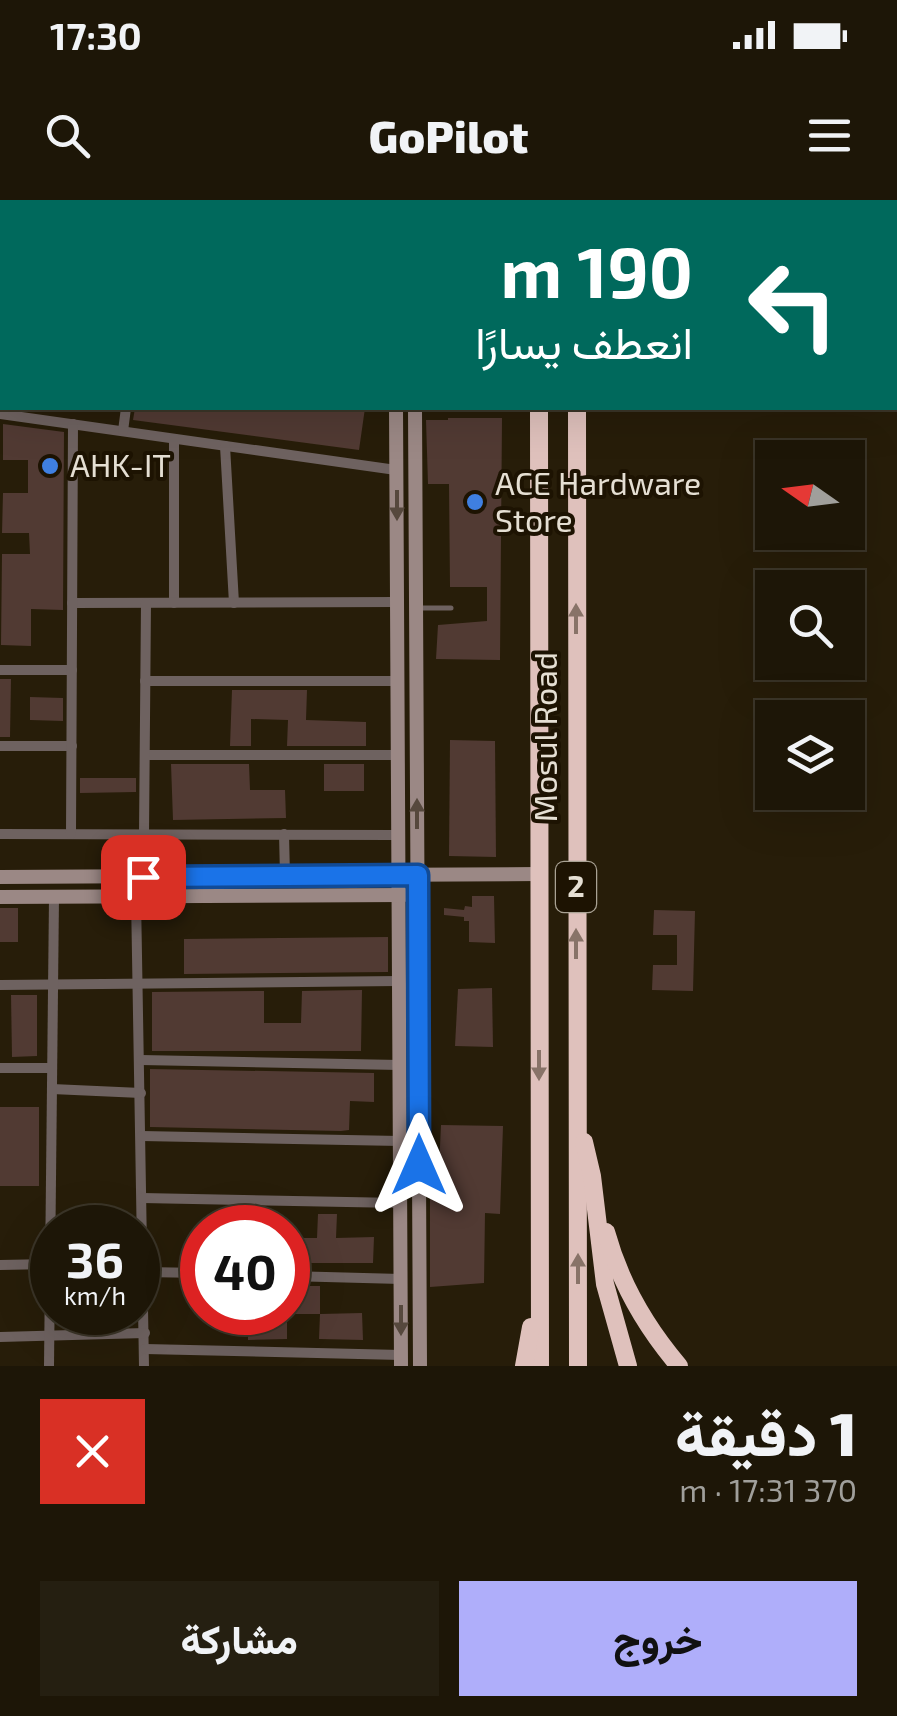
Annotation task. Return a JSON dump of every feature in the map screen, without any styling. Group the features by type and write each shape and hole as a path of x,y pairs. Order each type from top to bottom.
{"highway":[{"name":"Mosul Road","path":"534,410 540,1366"},
{"name":"Mosul Road","path":"577,410 578,1366"},
{"path":"577,1123 620,1273 656,1338 679,1366"},
{"path":"592,1176 605,1284 628,1366"},
{"path":"524,1366 532,1320 539,1197"}],"street":[{"path":"123,432 126,410"},
{"path":"145,1349 401,1360 396,410"},
{"path":"415,410 420,1366"},
{"path":"0,414 396,470"},
{"path":"71,834 73,424"},
{"path":"174,439 174,603"},
{"path":"225,446 234,602"},
{"path":"72,603 397,602"},
{"path":"144,834 146,603"},
{"path":"398,646 416,645"},
{"path":"0,670 72,670"},
{"path":"146,681 398,680"},
{"path":"0,746 72,746"},
{"path":"144,754 398,755"},
{"path":"0,834 398,835"},
{"path":"284,834 286,876"},
{"path":"0,877 539,874"},
{"path":"0,898 418,895"},
{"path":"52,1205 54,897"},
{"path":"136,897 142,1205"},
{"path":"0,985 399,981"},
{"path":"141,1060 400,1065"},
{"path":"0,1068 52,1068"},
{"path":"52,1090 141,1093"},
{"path":"142,1136 400,1142"},
{"path":"400,1164 419,1165"},
{"path":"142,1198 400,1203"},
{"path":"0,1265 30,1264"},
{"path":"310,1277 401,1279"},
{"path":"0,1337 82,1335"},
{"path":"144,1366 145,1335"},
{"path":"49,1366 50,1336"}],"lane":[{"path":"416,608 451,608"}],"building":[{"path":"135,410 365,410 359,450 133,420"},
{"name":"ACE Hardware Store","path":"502,418 500,660 436,659 438,625 487,621 487,587 450,587 449,484 428,484 426,420"},
{"path":"3,424 64,432 63,610 31,609 31,646 1,645 2,554 30,554 29,533 2,533 3,493 28,493 28,460 3,460"},
{"path":"0,679 11,679 10,737 0,737"},
{"path":"232,690 307,690 306,720 366,722 366,746 287,746 288,720 251,719 251,746 230,746"},
{"path":"30,697 63,698 63,721 30,720"},
{"path":"450,740 495,741 496,857 449,856"},
{"path":"171,764 249,764 250,790 285,790 286,818 173,820"},
{"path":"324,764 364,764 364,791 324,791"},
{"path":"80,778 136,778 136,792 80,793"},
{"path":"472,896 494,896 495,943 469,942 469,921 444,915 444,908 472,907"},
{"path":"0,908 18,908 18,942 0,942"},
{"path":"654,910 695,911 693,991 652,990 653,965 677,965 677,935 653,935"},
{"path":"388,937 388,972 184,974 184,939"},
{"path":"492,988 493,1047 455,1046 458,989"},
{"path":"362,990 361,1051 152,1051 152,992 264,991 264,1023 301,1023 302,991"},
{"path":"11,995 37,995 37,1056 12,1057"},
{"path":"150,1069 374,1073 374,1102 350,1101 349,1130 341,1131 150,1127"},
{"path":"0,1107 39,1107 39,1186 0,1186"},
{"path":"441,1125 503,1126 500,1214 485,1213 484,1283 430,1287 430,1169 439,1168"},
{"path":"318,1214 337,1214 336,1238 374,1237 373,1263 310,1263 310,1238 317,1238"},
{"path":"310,1286 320,1286 320,1314 310,1314"},
{"path":"362,1313 363,1340 319,1339 320,1314"},
{"path":"248,1335 287,1335 287,1339 248,1340"}],"place":[{"name":"AHK-IT","path":"50,466"},
{"name":"ACE Hardware Store","path":"475,502"}],"route":[{"path":"143,877 418,875 419,1165"}]}
